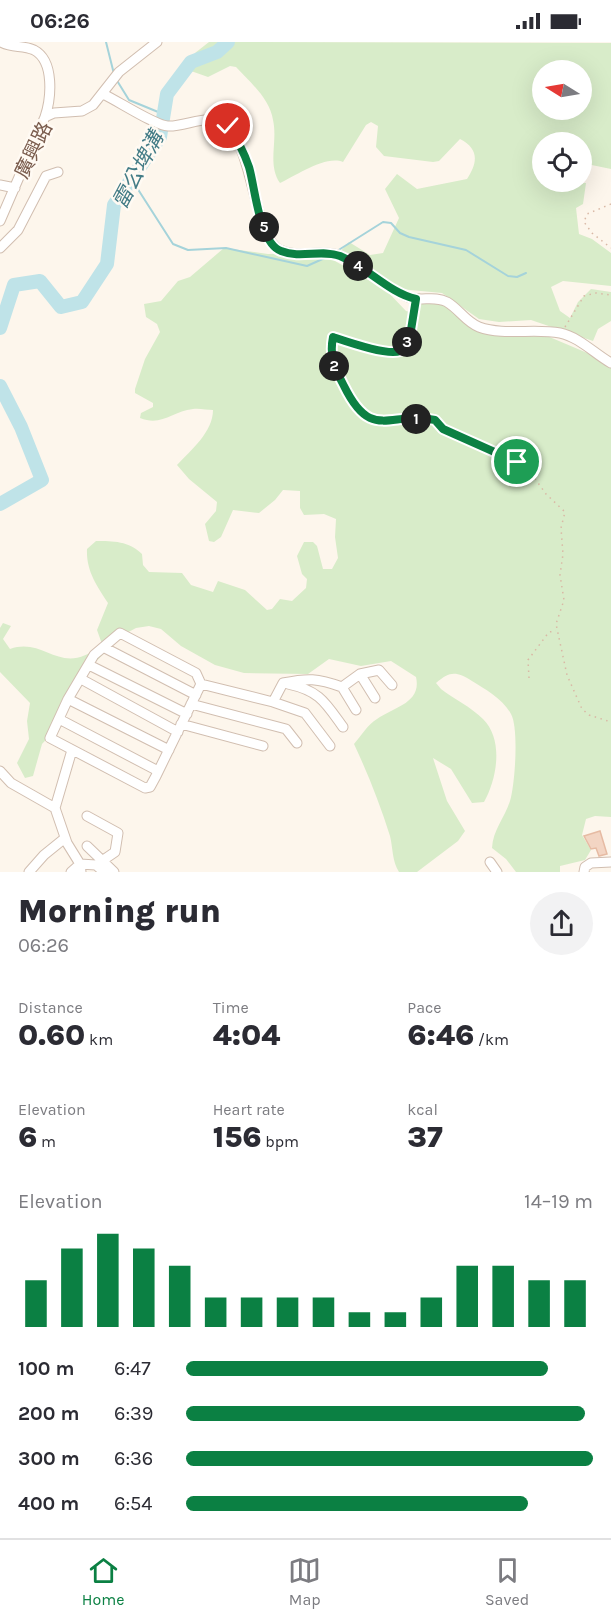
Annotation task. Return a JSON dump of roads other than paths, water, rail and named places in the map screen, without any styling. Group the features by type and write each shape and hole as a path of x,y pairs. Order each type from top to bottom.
{"street":[{"path":"1,42 7,46 30,48 37,51 43,60 50,79 49,104 45,117"},
{"name":"廣興路","path":"0,221 45,117 54,113 82,111 104,94 119,72 156,42"},
{"path":"104,94 161,126 210,119 228,126 242,150 258,211 275,248 303,254 334,254 374,274 406,297 440,299 450,303 476,326 490,331 528,329 562,333 611,363"},
{"path":"0,248 18,230 46,176 58,172"},
{"path":"0,185 15,189"},
{"path":"120,633 196,673 201,684 150,787 145,788 50,738 68,699 94,655 120,633"},
{"path":"105,648 193,699 286,729 297,743"},
{"path":"89,665 187,714"},
{"path":"342,687 360,674 380,670 392,685"},
{"path":"360,674 375,698"},
{"path":"283,683 318,678 342,687 356,710"},
{"path":"81,679 180,728 263,746"},
{"path":"273,702 283,683"},
{"path":"283,683 304,688 320,696 343,727"},
{"path":"201,684 273,702 305,713 330,746"},
{"path":"68,699 169,750"},
{"path":"59,719 158,771"},
{"path":"72,750 55,808 65,838 81,868"},
{"path":"0,771 11,783 55,808"},
{"path":"71,872 98,862 115,852 118,832 87,816"},
{"path":"29,872 44,855 65,838"},
{"path":"87,846 104,872"},
{"path":"98,862 114,872"},
{"path":"490,862 497,872"},
{"path":"584,872 585,867 591,863 611,862"}],"waterway":[{"path":"106,42 114,74"},
{"name":"雷公埤溝","path":"0,328 14,285 40,281 61,307 82,302 107,264 114,205 160,137 167,94 191,62 217,52 228,42"},
{"path":"116,79 129,100 163,114"},
{"path":"132,180 173,244 188,250 226,248 307,266 327,257"},
{"path":"337,251 383,222 391,223 400,233 409,237 466,250 508,276 517,277 526,273"},
{"name":"雷公埤溝","path":"0,386 21,427 42,480 0,504"}]}
